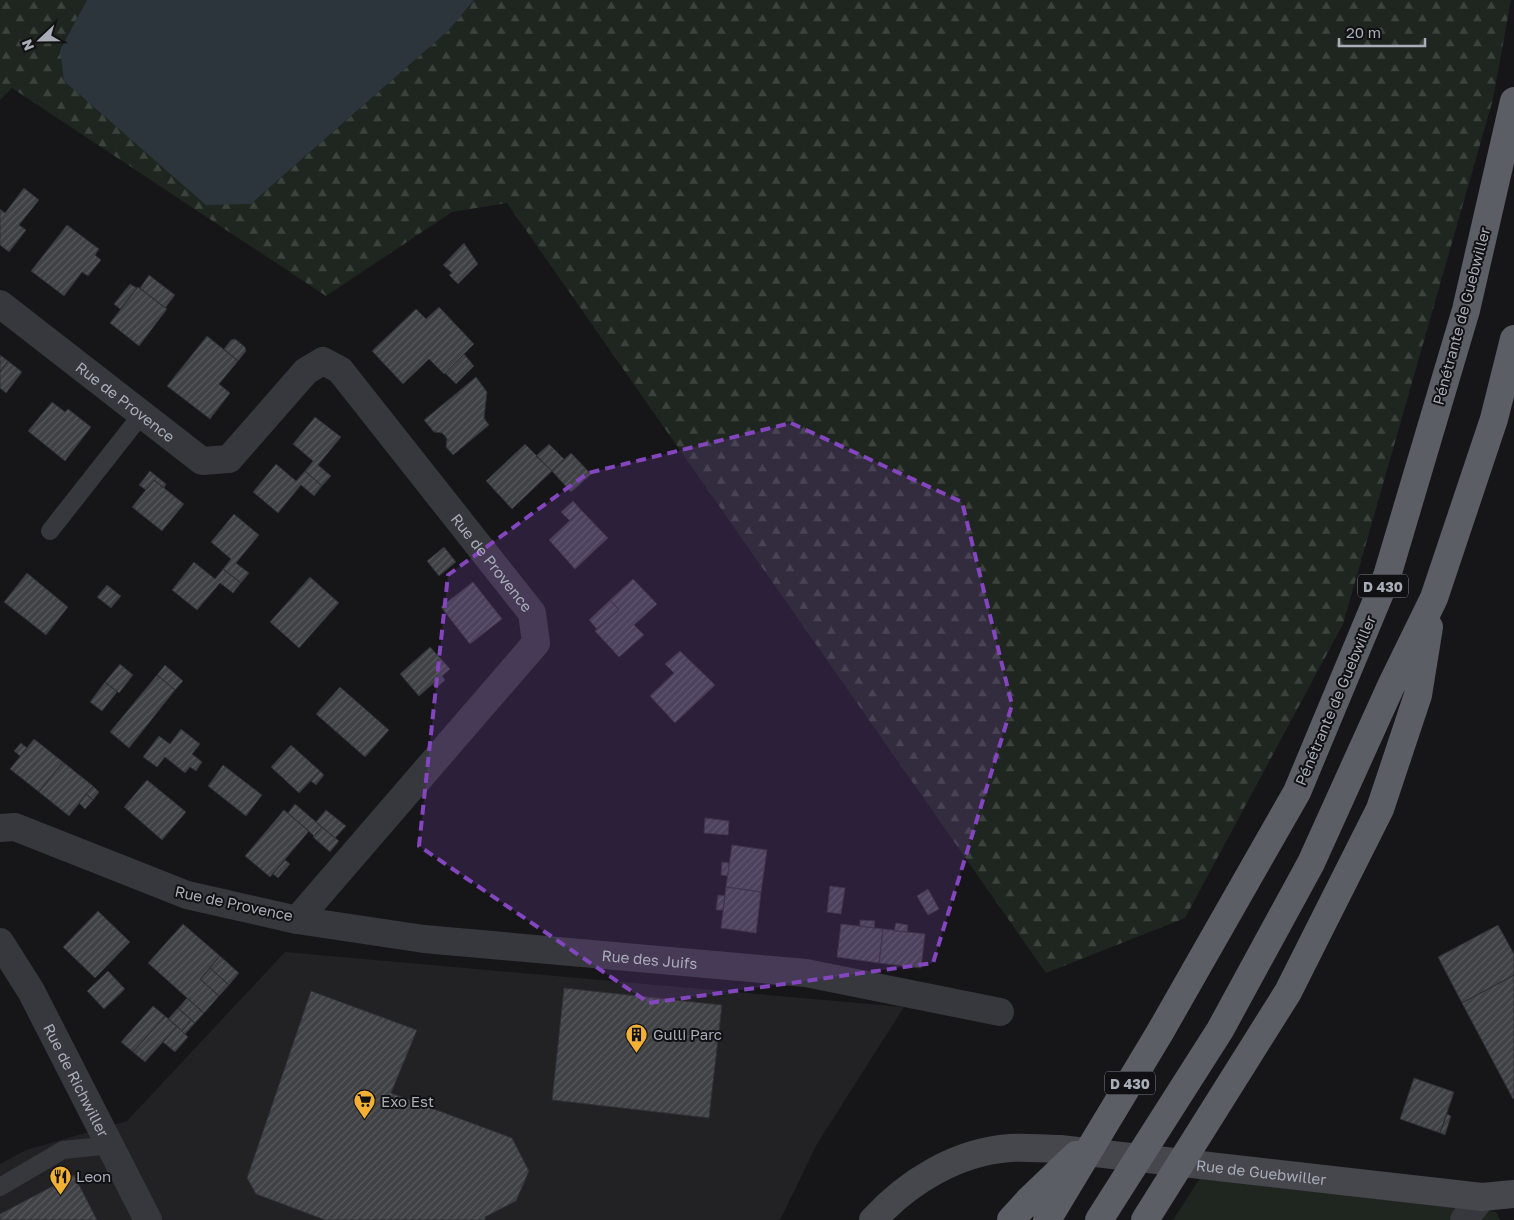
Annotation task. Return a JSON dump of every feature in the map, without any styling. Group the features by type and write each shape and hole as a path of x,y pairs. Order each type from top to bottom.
{"highway":[{"name":"Pénétrante de Guebwiller","path":"1047,1220 1164,1025 1297,792 1387,576 1466,310 1514,101"},
{"name":"D 430","path":"1099,1220 1220,1030 1311,863 1391,686 1434,598 1494,419 1514,339"},
{"path":"1145,1220 1288,992 1380,809 1418,695 1434,598"},
{"path":"1011,1220 1030,1199 1101,1131"}],"main road":[{"name":"Rue de Guebwiller","path":"873,1220 893,1198 928,1173 968,1157 1008,1148 1060,1149 1482,1197 1514,1194"}],"street":[{"name":"Rue de Provence","path":"0,304 202,462 229,459 306,371 323,361 340,370 532,613 536,643 297,920 187,895 15,827 0,828"},
{"name":"Rue des Juifs","path":"297,920 424,939 806,974 1000,1012"},
{"name":"Rue de Richwiller","path":"0,942 31,991 112,1145 148,1220"},
{"path":"1464,1220 1482,1197"}],"lane":[{"path":"50,531 142,414"},
{"path":"0,1187 63,1150 112,1145"}],"highlighted area":[{"path":"791,423 962,502 1012,705 933,963 649,1003 419,846 448,575 588,473"}],"shaded area":[{"path":"87,0 474,0 449,30 251,204 206,205 64,81 60,50"},
{"path":"285,952 904,1007 817,1144 780,1220 0,1220 0,1164 26,1150 127,1121"}],"green space":[{"path":"0,0 87,0 60,50 251,204 449,30 474,0 1511,0 1493,99 1343,624 1185,918 1046,973 507,203 452,212 326,296 12,88 0,100"},
{"path":"1200,1178 1496,1212 1500,1220 1173,1220"}],"building":[{"path":"24,188 39,200 19,225 26,230 9,252 0,245 0,209 5,213"},
{"path":"67,225 99,249 95,255 101,260 88,276 82,272 64,296 31,271"},
{"path":"464,243 478,264 458,284 449,275 452,273 443,265"},
{"path":"149,275 175,295 165,308 140,288"},
{"path":"130,284 137,288 120,309 114,304"},
{"path":"138,287 167,309 139,346 110,323"},
{"path":"439,307 474,344 444,374 429,359 403,384 372,351 416,309 426,319"},
{"path":"207,336 238,361 219,384 230,393 210,419 167,386"},
{"path":"235,339 245,347 246,351 238,361 224,349 231,340"},
{"path":"464,354 474,366 456,384 445,373"},
{"path":"0,355 8,361 0,372"},
{"path":"8,361 22,372 6,393 0,388 0,372"},
{"path":"476,377 487,392 484,418 489,425 453,455 446,447 447,439 445,436 442,433 434,432 424,420"},
{"path":"52,402 65,412 68,409 91,427 65,461 28,431"},
{"path":"315,417 341,437 318,465 331,476 322,486 305,471 313,461 293,444"},
{"path":"525,444 552,471 512,509 486,481"},
{"path":"549,444 564,459 552,471 536,456"},
{"path":"571,453 591,474 571,492 552,471"},
{"path":"276,464 296,481 305,471 322,486 314,496 301,485 278,513 253,492"},
{"path":"150,471 166,484 164,488 154,480 146,490 139,485"},
{"path":"154,480 184,504 162,531 132,507"},
{"path":"573,501 581,510 570,521 561,512"},
{"path":"581,510 608,538 575,569 549,540"},
{"path":"234,514 259,535 236,563 249,573 241,583 223,569 231,559 211,542"},
{"path":"444,547 456,562 439,576 427,561"},
{"path":"194,562 215,579 223,569 241,583 233,593 220,583 197,610 172,590"},
{"path":"27,573 68,607 46,635 4,602"},
{"path":"310,577 339,603 299,648 270,622"},
{"path":"633,579 657,604 634,625 644,635 619,657 595,631 619,610 610,600"},
{"path":"473,582 502,619 470,644 441,607"},
{"path":"107,585 121,596 111,608 97,597"},
{"path":"610,600 619,610 597,629 589,620"},
{"path":"430,647 450,669 419,696 400,674"},
{"path":"680,651 715,685 675,723 650,696 674,673 665,664"},
{"path":"120,664 133,675 119,693 105,682"},
{"path":"165,665 183,681 175,690 157,675"},
{"path":"157,675 175,690 129,748 110,732"},
{"path":"442,676 445,680 436,688 433,685"},
{"path":"105,682 117,692 102,711 90,702"},
{"path":"340,687 389,730 365,757 316,714"},
{"path":"181,729 200,744 192,754 202,762 196,771 190,767 185,773 165,757 157,767 143,757 159,736 170,744"},
{"path":"34,739 63,762 39,792 10,769"},
{"path":"21,743 27,748 20,756 14,751"},
{"path":"291,745 320,771 299,793 271,767"},
{"path":"63,762 93,786 69,816 39,792"},
{"path":"223,765 262,795 246,816 208,786"},
{"path":"320,771 324,775 316,785 311,781"},
{"path":"147,780 186,812 162,840 124,807"},
{"path":"93,786 99,792 93,800 86,794"},
{"path":"86,794 93,800 85,809 79,803"},
{"path":"295,804 322,827 314,836 288,813"},
{"path":"284,810 309,831 270,877 245,856"},
{"path":"326,810 346,826 335,838 316,822"},
{"path":"705,818 729,821 728,835 704,833"},
{"path":"322,827 339,841 330,852 313,837"},
{"path":"732,845 767,850 761,892 726,887"},
{"path":"285,860 290,864 278,878 273,874"},
{"path":"722,862 729,863 728,876 721,875"},
{"path":"830,886 845,888 841,914 827,912"},
{"path":"726,887 761,892 756,933 721,928"},
{"path":"928,889 939,909 928,915 917,896"},
{"path":"718,895 725,896 723,910 716,910"},
{"path":"98,911 130,942 95,978 63,947"},
{"path":"860,920 875,921 874,928 860,926"},
{"path":"896,923 908,925 907,932 894,931"},
{"path":"183,924 220,956 200,979 219,996 204,1013 148,963"},
{"path":"841,924 883,929 879,963 837,957"},
{"path":"1498,925 1514,954 1514,975 1462,1003 1438,957"},
{"path":"883,929 925,934 921,968 879,963"},
{"path":"220,956 239,973 229,985 210,968"},
{"path":"210,968 229,985 219,996 200,979"},
{"path":"108,971 125,989 104,1009 87,991"},
{"path":"1514,975 1514,1098 1513,1099 1462,1003"},
{"name":"Gulli Parc","path":"564,988 722,1005 709,1118 552,1100"},
{"name":"Exo Est","path":"311,991 417,1030 391,1093 512,1138 529,1171 516,1201 485,1217 485,1220 325,1220 256,1194 247,1178"},
{"path":"187,998 204,1013 195,1023 178,1008"},
{"path":"153,1006 165,1016 133,1052 121,1042"},
{"path":"178,1008 191,1020 182,1031 168,1019"},
{"path":"165,1016 177,1026 145,1062 133,1052"},
{"path":"191,1020 195,1023 185,1034 182,1031"},
{"path":"177,1026 188,1037 175,1052 163,1042"},
{"path":"1414,1078 1454,1092 1440,1133 1400,1119"},
{"path":"1447,1114 1451,1116 1445,1135 1440,1133"},
{"name":"Leon","path":"74,1175 97,1220 0,1220 0,1214"}],"place":[{"name":"Gulli Parc","path":"637,1053"},
{"name":"Exo Est","path":"365,1120"},
{"name":"Leon","path":"60,1195"}]}
